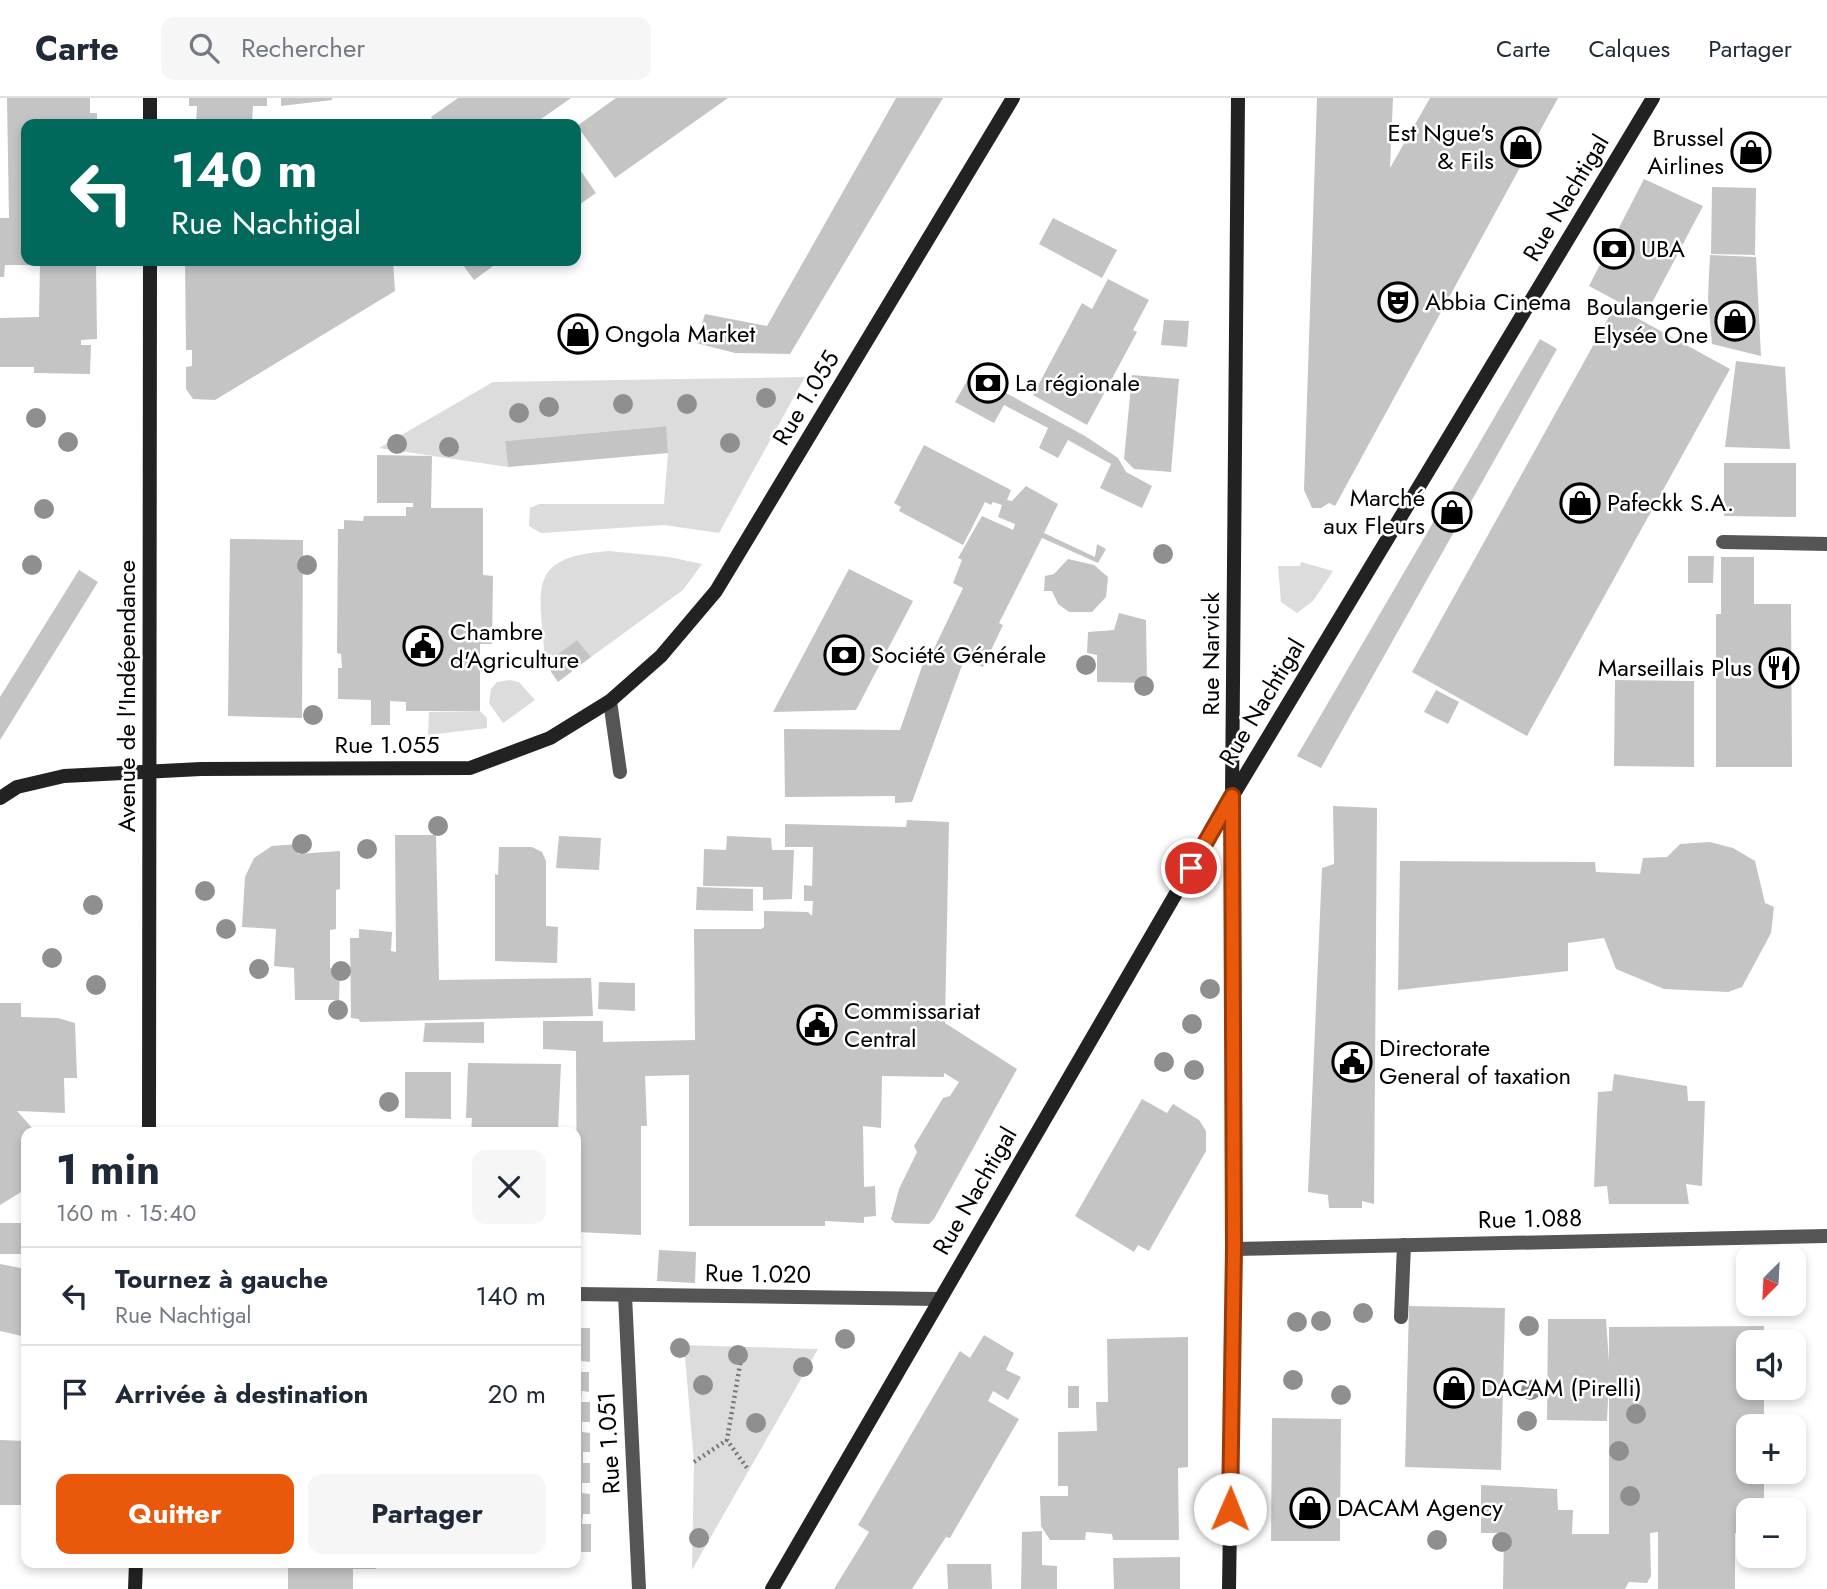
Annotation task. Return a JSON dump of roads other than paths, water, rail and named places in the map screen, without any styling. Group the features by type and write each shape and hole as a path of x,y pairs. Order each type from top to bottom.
{"street":[{"path":"149,98 150,119"},
{"name":"Rue 1.055","path":"0,798 17,787 64,776 201,769 470,768 550,738 610,701 661,656 716,591 1013,98"},
{"name":"Rue Narvick","path":"1229,1589 1234,1248 1232,796 1238,98"},
{"name":"Rue Nachtigal","path":"772,1589 1232,796 1653,98"},
{"name":"Avenue de l'Indépendance","path":"149,1127 150,266"},
{"path":"1723,542 1827,544"},
{"path":"610,701 620,772"},
{"name":"Rue 1.088","path":"1234,1248 1827,1236"},
{"path":"1401,1317 1404,1245"},
{"name":"Rue 1.020","path":"581,1294 939,1299"},
{"name":"Rue 1.051","path":"625,1295 639,1589"},
{"path":"135,1589 136,1568"}],"place":[{"name":"Est Ngue's & Fils","path":"1521,147"},
{"name":"Brussel Airlines","path":"1751,152"},
{"name":"UBA","path":"1614,249"},
{"name":"Abbia Cinema","path":"1398,302"},
{"name":"Boulangerie Elysée One","path":"1735,321"},
{"name":"Ongola Market","path":"578,334"},
{"name":"La régionale","path":"988,383"},
{"name":"Pafeckk S.A.","path":"1580,503"},
{"name":"Marché aux Fleurs","path":"1452,512"},
{"name":"Chambre d'Agriculture","path":"423,646"},
{"name":"Société Générale","path":"844,655"},
{"name":"Marseillais Plus","path":"1779,668"},
{"name":"Commissariat Central","path":"817,1025"},
{"name":"Directorate General of taxation","path":"1352,1062"},
{"name":"DACAM (Pirelli)","path":"1454,1388"},
{"name":"DACAM Agency","path":"1310,1508"}]}
